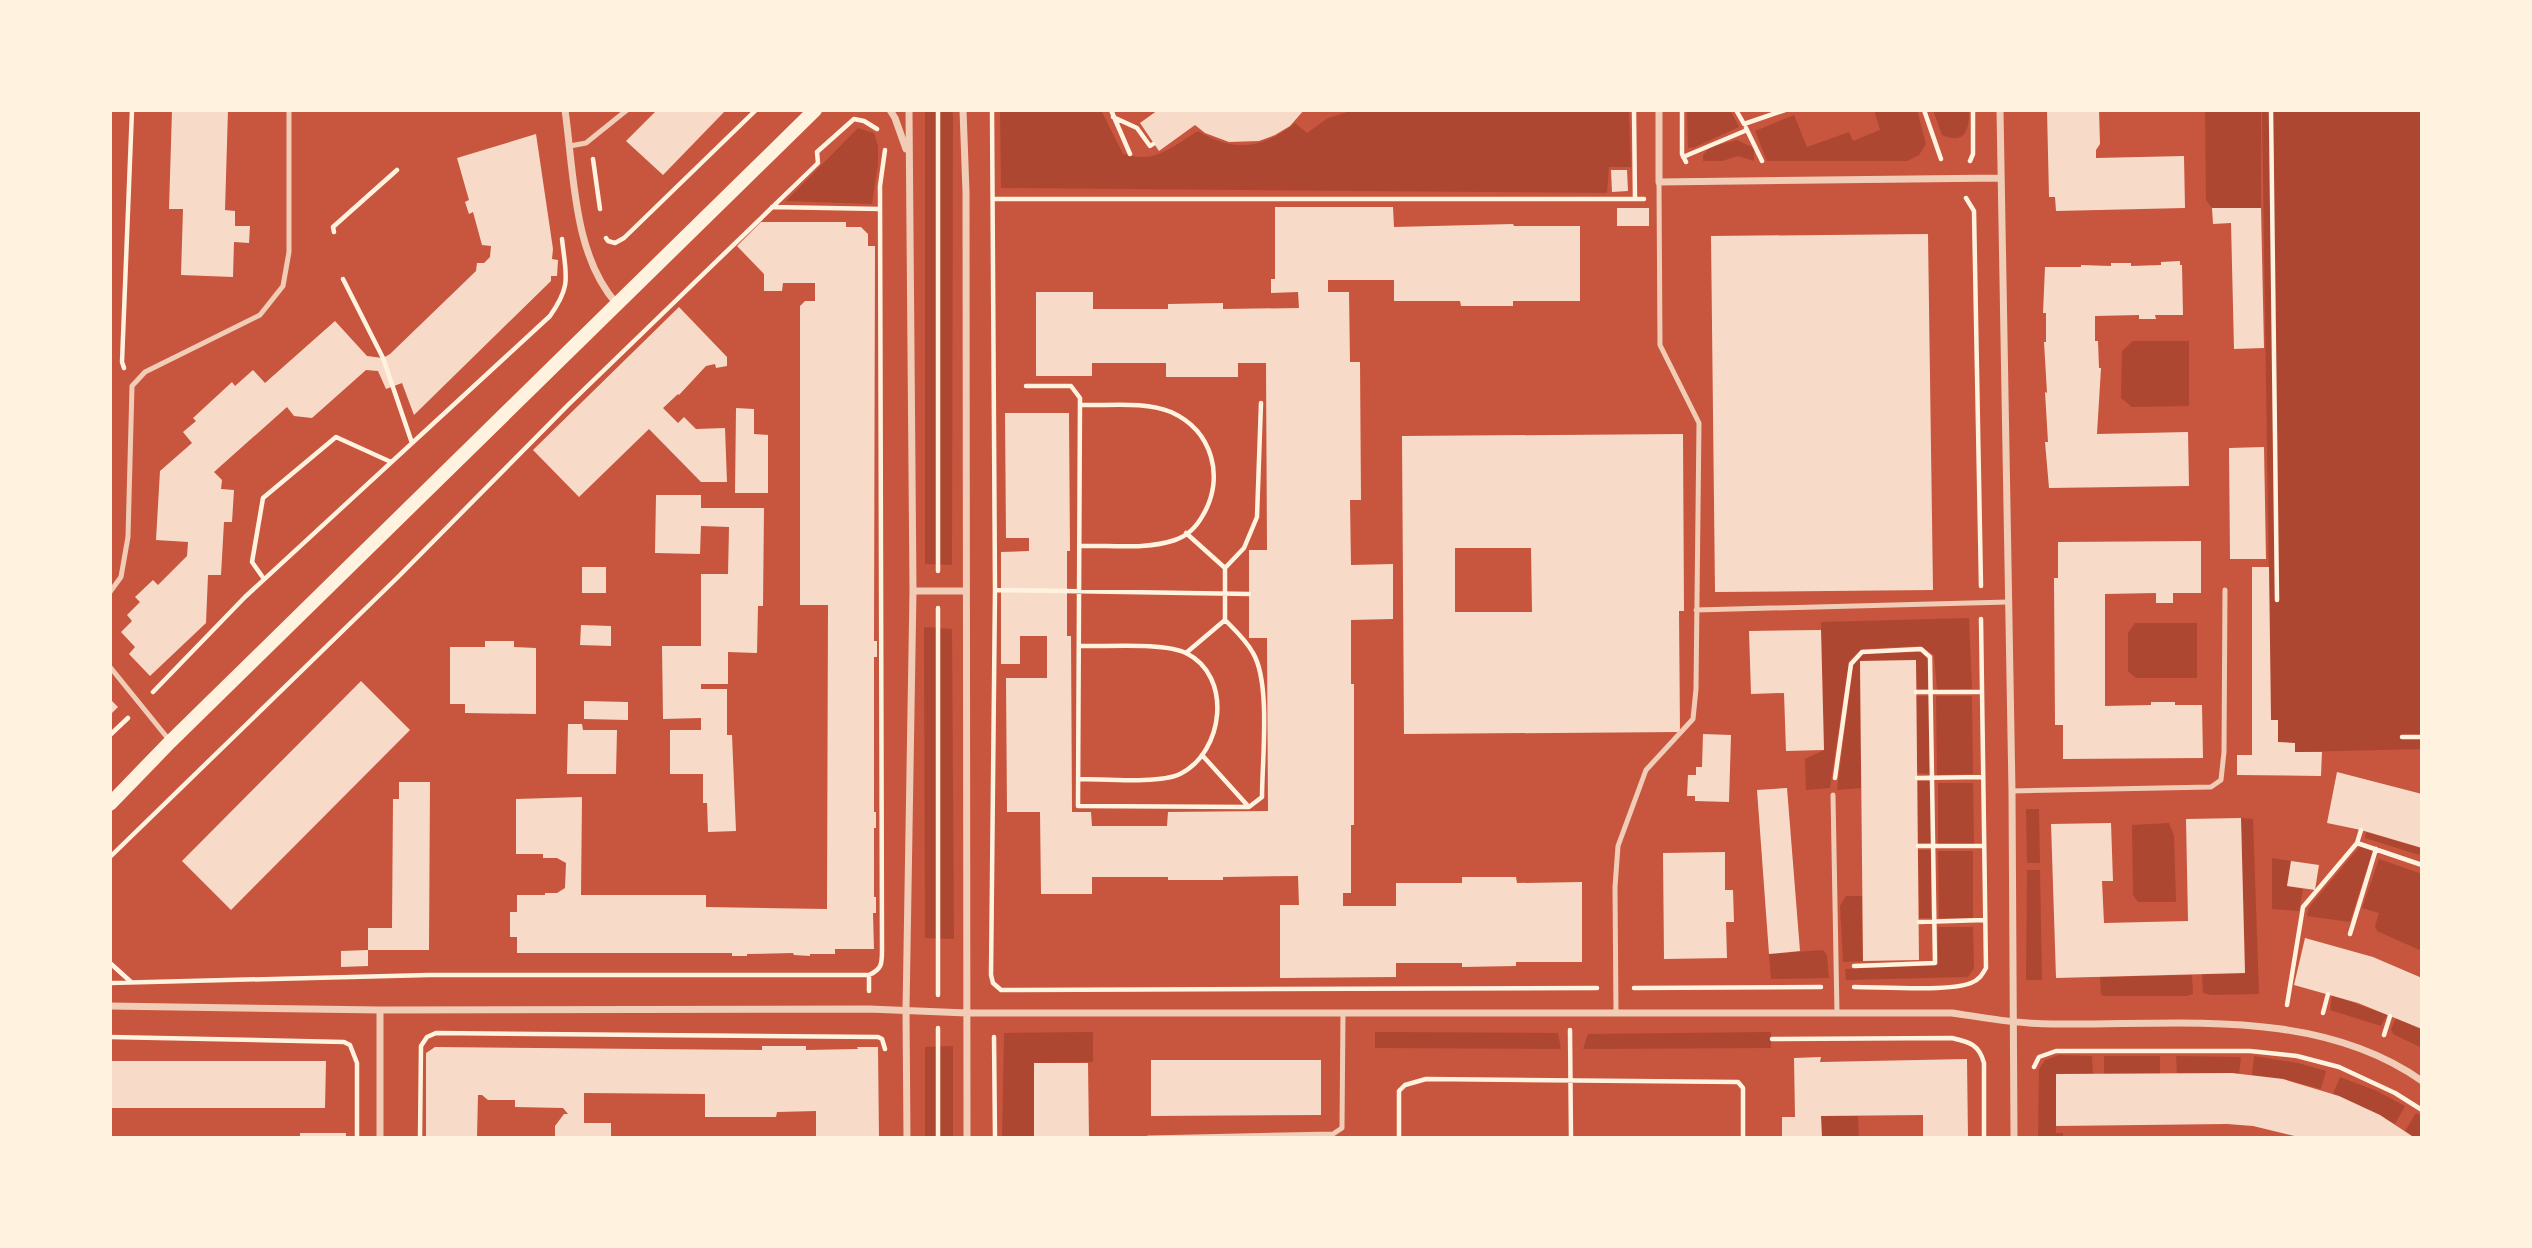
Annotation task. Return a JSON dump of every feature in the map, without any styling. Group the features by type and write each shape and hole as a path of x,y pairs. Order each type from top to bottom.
{"main road":[{"path":"110,804 815,110"}],"street":[{"path":"565,110 582,237 598,278 616,303"},
{"path":"890,110 908,156"},
{"path":"906,1138 913,591 909,110"},
{"path":"964,110 967,1138"},
{"path":"1659,110 1659,182 2000,178"},
{"path":"2000,110 2012,791 2014,1138"},
{"path":"913,591 966,591"},
{"path":"110,1006 380,1010 906,1010 967,1013 1952,1013 2013,1022 2050,1024 2267,1027 2353,1046 2410,1073 2422,1082"},
{"path":"380,1010 380,1138"}],"lane":[{"path":"110,592 121,577 128,537 132,386 145,372 260,315 283,286 289,252 289,110"},
{"path":"570,145 586,143 627,110"},
{"path":"1616,1012 1615,887 1618,846 1646,770 1693,719 1696,689 1699,423 1660,345 1659,182"},
{"path":"2012,791 2211,787 2221,780 2224,752 2225,590"},
{"path":"1696,610 2008,602"},
{"path":"110,667 170,742"},
{"path":"1833,795 1837,1013"},
{"path":"1148,1138 1333,1135 1342,1128 1343,1012"}],"path":[{"path":"132,110 122,362 132,386"},
{"path":"603,233 607,241 615,243 624,238 756,110"},
{"path":"938,110 938,1138"},
{"path":"992,110 995,590 991,975 993,983 1001,990 1953,987 1970,984 1981,977 1986,968 1974,211 1965,195 1963,163"},
{"path":"1111,110 1130,154"},
{"path":"1634,110 1635,199"},
{"path":"1682,110 1683,157 1692,165"},
{"path":"1737,110 1764,164 1752,164"},
{"path":"1683,157 1785,110"},
{"path":"1924,110 1942,163 1963,163 1971,160 1973,110"},
{"path":"2271,110 2277,600"},
{"path":"1113,117 1137,128 1150,146 1153,144"},
{"path":"110,857 398,577 568,405 818,163 817,152 854,119 874,126 880,133"},
{"path":"591,139 601,220"},
{"path":"110,983 429,975 869,975 879,970 883,950 880,186 886,151 883,142"},
{"path":"334,232 333,227 397,170"},
{"path":"993,198 1658,199"},
{"path":"772,207 880,209"},
{"path":"110,735 264,579 550,316 563,298 567,279 560,228"},
{"path":"343,279 383,358 412,443"},
{"path":"1026,386 1071,386 1080,398 1078,806 1249,807 1262,797 1263,692 1255,655 1225,620 1225,568 1244,548 1258,517 1261,403"},
{"path":"1079,546 1159,544 1179,539 1198,524 1211,501 1214,464 1206,443 1192,426 1171,412 1147,406 1080,405"},
{"path":"264,579 252,562 263,498 336,437 391,463"},
{"path":"1186,533 1225,568"},
{"path":"995,590 1249,594"},
{"path":"1186,653 1225,620"},
{"path":"1079,646 1167,648 1186,653 1204,666 1215,688 1218,704 1216,724 1208,746 1182,773 1167,779 1079,779"},
{"path":"1833,795 1851,664 1862,652 1921,649 1930,657 1935,963 1836,967"},
{"path":"1916,692 1981,692"},
{"path":"2402,737 2422,737"},
{"path":"1202,755 1249,807"},
{"path":"1917,778 1982,777"},
{"path":"2287,1005 2303,906 2357,843 2361,830"},
{"path":"2357,843 2422,865"},
{"path":"1917,846 1984,846"},
{"path":"2350,934 2376,849"},
{"path":"1919,922 1985,920"},
{"path":"110,963 132,982"},
{"path":"2323,1013 2328,994"},
{"path":"1570,1012 1571,1138"},
{"path":"2384,1035 2390,1016"},
{"path":"419,1138 421,1046 427,1037 436,1034 878,1037 882,1039 887,1055"},
{"path":"110,1037 344,1042 350,1045 357,1063 357,1138"},
{"path":"994,1037 995,1138"},
{"path":"1772,1039 1952,1038 1971,1042 1981,1052 1984,1063 1984,1138"},
{"path":"2056,1051 2250,1051 2297,1056 2339,1067 2395,1093 2422,1110"},
{"path":"1399,1138 1399,1091 1405,1085 1426,1079 1738,1082 1743,1088 1743,1138"}],"shaded area":[{"path":"925,110 952,110 953,116 952,565 925,564"},
{"path":"1000,110 1101,110 1123,154 1145,157 1163,152 1198,131 1224,143 1248,145 1272,138 1295,123 1307,133 1328,118 1354,110 1629,110 1631,167 1609,167 1607,193 1001,188"},
{"path":"1687,110 1730,110 1739,127 1688,148"},
{"path":"1874,110 1917,110 1926,144 1919,155 1907,161 1767,161 1755,131 1794,115 1807,147 1849,132 1853,141 1880,130"},
{"path":"1933,110 1969,110 1964,134 1956,138 1942,135"},
{"path":"2205,110 2261,110 2261,208 2212,208 2206,200"},
{"path":"2262,110 2422,110 2422,749 2295,752 2295,743 2278,742 2271,720"},
{"path":"858,128 874,133 878,146 872,204 786,201"},
{"path":"1737,140 1754,148 1754,161 1738,156 1722,161 1703,161 1703,155 1710,147"},
{"path":"2133,341 2189,341 2189,406 2132,407 2121,398 2122,351"},
{"path":"1969,618 1972,689 1937,690 1934,655 1920,646 1862,649 1849,661 1830,788 1806,790 1805,759 1824,750 1821,622"},
{"path":"2135,623 2197,623 2197,678 2136,678 2128,671 2128,633"},
{"path":"924,627 952,629 954,939 925,938"},
{"path":"1922,652 1928,659 1929,689 1917,689 1915,660 1860,661 1861,788 1837,790 1853,665 1863,653"},
{"path":"1916,696 1929,696 1931,774 1917,773"},
{"path":"1936,696 1972,696 1973,774 1937,775"},
{"path":"1918,781 1932,781 1931,843 1917,843"},
{"path":"1938,783 1973,783 1974,844 1938,845"},
{"path":"2026,809 2039,809 2040,863 2027,863"},
{"path":"2241,818 2253,819 2259,994 2211,995 2203,993 2202,974 2245,973"},
{"path":"2169,823 2174,836 2176,902 2138,902 2133,895 2132,825"},
{"path":"2366,832 2421,848 2419,855 2365,838"},
{"path":"2361,845 2373,850 2350,922 2307,916 2309,907"},
{"path":"1918,850 1931,850 1931,918 1919,918"},
{"path":"1938,851 1973,851 1973,918 1939,918"},
{"path":"2272,858 2291,861 2287,886 2303,889 2299,911 2272,909"},
{"path":"2379,859 2422,874 2422,951 2377,931 2375,926 2379,913 2362,908"},
{"path":"2027,870 2040,870 2042,980 2026,980"},
{"path":"1846,896 1862,896 1863,961 1843,962 1840,906"},
{"path":"1938,927 1973,927 1974,968 1968,977 1846,980 1845,969 1938,965"},
{"path":"1823,950 1827,955 1829,978 1771,979 1769,954"},
{"path":"2192,975 2193,994 2187,996 2101,994 2100,977"},
{"path":"2332,995 2387,1015 2381,1026 2330,1010"},
{"path":"2396,1018 2422,1030 2422,1048 2393,1034 2391,1029"},
{"path":"1093,1032 1093,1062 1034,1063 1034,1138 1002,1138 1004,1033"},
{"path":"1375,1032 1558,1033 1561,1049 1375,1048"},
{"path":"1771,1032 1771,1048 1583,1049 1588,1034"},
{"path":"953,1046 953,1138 925,1138 925,1047"},
{"path":"2059,1055 2092,1056 2093,1074 2056,1074 2056,1133 2063,1133 2063,1138 2038,1138 2039,1069 2045,1060"},
{"path":"2104,1056 2160,1056 2160,1074 2104,1074"},
{"path":"2176,1056 2241,1057 2239,1074 2177,1074"},
{"path":"2254,1056 2298,1063 2326,1071 2321,1089 2283,1079 2252,1075"},
{"path":"2340,1077 2377,1091 2405,1106 2395,1124 2333,1094"},
{"path":"2416,1113 2422,1116 2422,1138 2415,1138 2405,1131"},
{"path":"1821,1116 1858,1116 1859,1138 1822,1138"}],"building":[{"path":"172,110 228,110 225,210 235,211 235,226 250,226 249,243 234,242 233,277 181,275 183,209 169,209"},
{"path":"657,110 726,110 663,175 626,141"},
{"path":"1158,110 1304,110 1290,126 1259,141 1229,142 1205,133 1195,125 1159,151 1140,123"},
{"path":"2047,110 2099,110 2100,144 2096,150 2096,158 2184,156 2185,208 2056,211 2055,197 2049,197"},
{"path":"536,134 553,249 552,259 558,260 557,276 551,276 551,281 414,415 402,383 386,389 378,371 366,370 312,418 294,416 287,407 214,472 222,480 221,489 234,490 232,522 224,522 221,575 208,575 206,623 150,676 129,654 135,647 121,632 132,621 127,615 140,602 135,597 153,580 158,585 187,556 188,542 156,540 160,471 192,443 183,432 196,421 193,418 232,382 235,386 253,370 265,383 335,321 367,356 383,358 390,354 476,271 477,263 484,263 490,257 491,246 482,245 473,212 469,214 465,202 469,200 457,158"},
{"path":"1611,170 1627,170 1628,191 1612,192"},
{"path":"1275,207 1393,207 1394,227 1513,224 1580,226 1580,301 1513,301 1513,306 1461,306 1460,301 1394,301 1394,280 1328,280 1328,292 1349,292 1350,362 1360,362 1361,500 1350,500 1351,565 1393,564 1393,619 1351,620 1354,825 1351,825 1351,893 1343,893 1343,906 1396,906 1396,883 1462,883 1462,877 1516,877 1517,883 1582,882 1582,962 1516,962 1516,966 1462,967 1462,963 1396,963 1396,977 1280,978 1280,905 1299,905 1298,876 1223,877 1223,880 1092,877 1092,894 1041,894 1040,812 1007,812 1006,678 1047,678 1047,636 1020,636 1020,664 1001,664 1001,552 1029,551 1029,538 1006,538 1005,413 1069,413 1070,551 1067,551 1067,636 1071,636 1072,812 1091,812 1092,826 1167,826 1168,812 1268,811 1267,638 1249,638 1249,550 1267,550 1266,363 1238,363 1238,377 1166,377 1166,363 1092,363 1092,376 1036,376 1036,292 1093,292 1093,309 1168,309 1168,304 1223,303 1223,309 1299,308 1298,292 1271,293 1271,279 1275,279"},
{"path":"1617,208 1649,208 1649,226 1617,226"},
{"path":"2212,208 2261,208 2264,348 2234,349 2231,223 2213,224"},
{"path":"761,222 846,222 846,227 861,227 868,234 868,246 875,246 874,641 877,641 877,657 874,657 874,949 835,949 835,954 810,956 793,953 732,956 732,953 517,953 517,937 510,937 510,912 517,912 517,895 545,895 565,888 566,863 557,858 543,858 543,854 516,854 516,799 582,797 581,895 706,895 706,907 827,909 828,605 800,605 800,306 805,301 815,301 815,283 783,283 782,291 764,291 764,274 737,246"},
{"path":"1928,234 1933,590 1715,592 1711,236"},
{"path":"2180,261 2183,315 2155,315 2156,319 2139,319 2139,315 2095,316 2095,341 2098,341 2101,368 2097,434 2188,432 2189,486 2049,488 2045,442 2048,442 2044,342 2046,313 2043,313 2045,267 2111,266 2111,263 2131,263 2131,266 2161,265 2161,262"},
{"path":"679,307 727,357 727,366 706,366 663,408 678,423 684,417 696,429 725,428 727,482 701,482 649,429 579,497 533,450"},
{"path":"736,408 754,409 754,434 768,435 768,493 735,493"},
{"path":"1683,434 1684,611 1679,611 1680,732 1404,734 1402,436","holes":["1455,548 1531,548 1532,612 1455,612"]},
{"path":"2264,447 2266,559 2230,559 2229,448"},
{"path":"656,495 701,495 701,508 764,508 763,606 758,606 757,653 728,652 728,684 701,684 701,689 727,689 727,735 732,735 736,831 708,832 707,803 703,803 703,774 670,774 670,730 701,730 701,718 663,719 662,646 701,646 701,574 728,574 729,527 701,526 700,554 655,553"},
{"path":"2201,541 2201,593 2173,593 2173,603 2156,603 2156,593 2105,594 2105,706 2151,705 2151,702 2202,705 2203,758 2063,759 2063,725 2055,725 2054,578 2058,578 2058,542"},
{"path":"582,567 606,567 606,593 582,593"},
{"path":"2252,567 2269,567 2271,720 2278,720 2278,742 2295,743 2295,752 2322,752 2321,776 2237,775 2237,755 2252,755"},
{"path":"581,625 611,626 611,646 580,645"},
{"path":"1821,630 1824,750 1786,751 1784,693 1751,694 1749,631"},
{"path":"485,641 514,641 514,647 536,648 536,714 465,713 465,704 450,704 450,647 485,647"},
{"path":"1916,660 1919,960 1863,961 1860,661"},
{"path":"361,681 410,730 231,910 182,861"},
{"path":"110,699 118,707 110,715"},
{"path":"584,701 628,702 628,720 584,719"},
{"path":"568,724 582,724 583,730 617,730 616,774 567,774"},
{"path":"1703,734 1731,735 1729,802 1695,801 1695,796 1687,796 1688,775 1696,775 1696,767 1702,767"},
{"path":"2337,772 2422,794 2422,848 2327,823"},
{"path":"399,782 430,782 429,950 368,950 368,928 392,928 393,799 399,799"},
{"path":"1787,788 1800,951 1769,954 1757,790"},
{"path":"2241,818 2245,973 2056,978 2051,824 2111,823 2113,881 2102,881 2104,923 2188,921 2186,819"},
{"path":"1725,852 1725,890 1733,890 1734,922 1726,922 1727,958 1664,959 1663,853"},
{"path":"2291,861 2319,865 2315,890 2287,886"},
{"path":"2305,938 2373,957 2422,978 2422,1029 2358,1003 2294,985"},
{"path":"368,950 368,966 341,967 341,951"},
{"path":"762,1046 806,1046 806,1050 878,1047 879,1138 816,1138 816,1111 777,1112 776,1117 705,1117 705,1094 584,1093 584,1123 611,1123 611,1137 555,1138 555,1126 564,1114 568,1114 563,1108 515,1107 515,1100 488,1100 478,1095 477,1138 426,1138 426,1053 435,1047 762,1050"},
{"path":"1821,1057 1820,1062 1967,1059 1968,1138 1923,1138 1923,1115 1821,1116 1822,1138 1782,1138 1782,1117 1795,1117 1794,1058"},
{"path":"1151,1060 1321,1060 1321,1115 1151,1116"},
{"path":"110,1061 326,1061 325,1108 110,1108"},
{"path":"1034,1063 1088,1063 1089,1138 1034,1138"},
{"path":"2232,1073 2283,1079 2339,1096 2380,1115 2415,1138 2303,1138 2253,1126 2227,1124 2056,1126 2056,1074"},
{"path":"300,1133 346,1133 346,1138 300,1138"}]}
